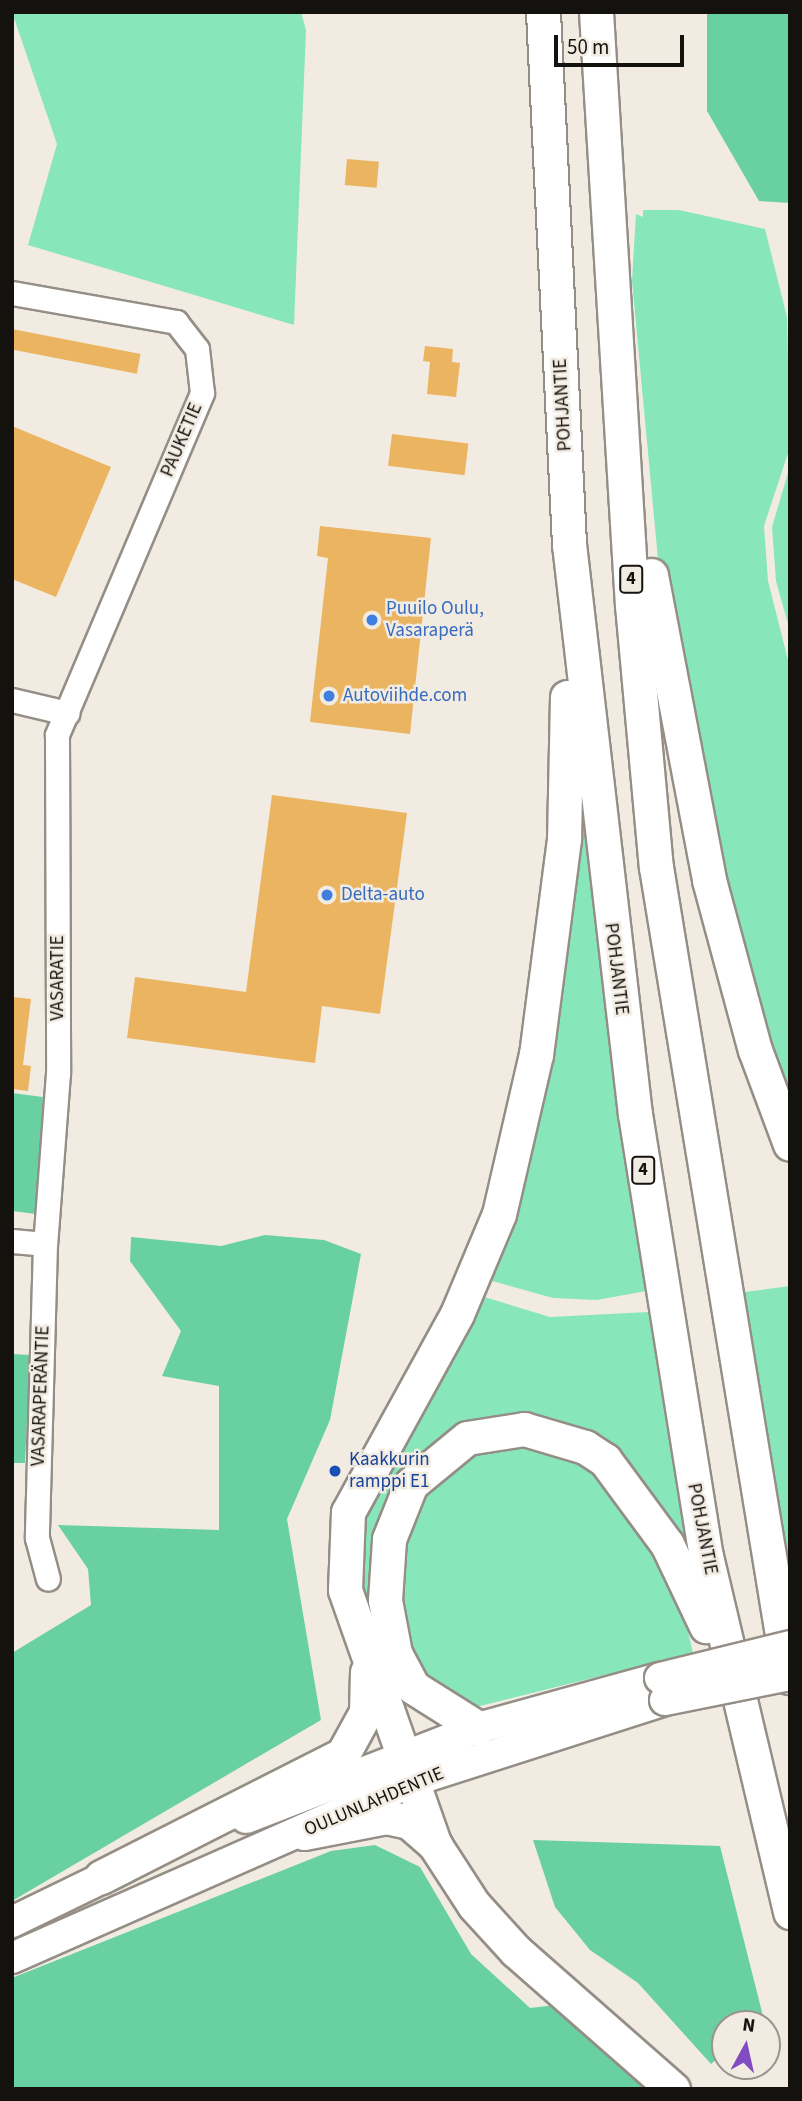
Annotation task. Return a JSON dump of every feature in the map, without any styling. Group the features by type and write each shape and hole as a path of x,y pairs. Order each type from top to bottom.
{"highway":[{"name":"POHJANTIE","path":"543,12 569,544 601,851 666,1334 758,1789 790,1912"},
{"name":"4","path":"596,12 613,291 656,867 762,1529 790,1678"},
{"path":"613,291 656,614 684,767 728,955 790,1144"},
{"path":"569,544 564,839 536,1054 499,1214 457,1314 348,1512 345,1590 368,1663 435,1845 474,1905 516,1951 673,2089"},
{"path":"478,1728 414,1687 395,1653 385,1600 389,1539 411,1484 440,1456 467,1438 524,1429 584,1447 605,1460 646,1511 692,1592 758,1789"},
{"path":"762,1529 790,1620"},
{"path":"101,1877 315,1773 343,1754 366,1712 368,1663"},
{"path":"304,1833 386,1817 409,1822 435,1845"}],"main road":[{"name":"OULUNLAHDENTIE","path":"12,1922 101,1877 407,1768 663,1689 790,1646"},
{"name":"OULUNLAHDENTIE","path":"12,1958 304,1833 407,1768 478,1728 663,1689 790,1678"}],"street":[{"name":"PAUKETIE","path":"12,293 176,322 197,349 202,393 67,713"},
{"path":"12,700 67,713"},
{"name":"VASARATIE","path":"45,1244 58,1073 57,735 67,713"},
{"path":"12,1241 45,1244"},
{"name":"VASARAPERÄNTIE","path":"45,1244 37,1538 48,1579"}],"green space":[{"path":"12,12 301,12 306,30 294,325 28,245 57,144"},
{"path":"707,12 790,12 790,203 759,201 707,111"},
{"path":"643,210 679,210 765,229 787,317 790,447 764,526 768,581 790,668 790,1122 762,1046 663,613 632,281 636,214 643,217"},
{"path":"790,466 790,631 776,581 772,527"},
{"path":"580,776 646,1291 597,1300 553,1298 485,1279"},
{"path":"12,1093 43,1097 36,1214 12,1211"},
{"path":"265,1235 324,1240 361,1254 330,1420 287,1519 321,1720 12,1901 12,1653 91,1605 88,1569 58,1525 219,1530 219,1386 162,1376 181,1331 130,1261 131,1237 221,1246"},
{"path":"790,1286 790,1566 738,1293"},
{"path":"481,1296 550,1317 649,1312 703,1597 622,1465 483,1422 440,1437 404,1468 382,1510 371,1583 396,1690 359,1582 357,1548 369,1501"},
{"path":"12,1354 30,1355 25,1463 12,1463"},
{"path":"518,1443 560,1454 594,1474 637,1519 683,1611 693,1653 460,1711 426,1688 408,1657 394,1601 401,1534 423,1484 483,1445"},
{"path":"533,1840 720,1846 761,2010 711,2010 711,2064 638,1983 590,1950 555,1907"},
{"path":"375,1845 420,1867 471,1954 530,2008 564,2004 663,2089 12,2089 12,1978 331,1851"}],"building":[{"path":"347,159 379,162 377,188 345,185"},
{"path":"12,329 141,354 137,374 12,349"},
{"path":"425,346 453,349 452,362 460,363 456,397 427,394 430,362 423,361"},
{"path":"12,426 111,467 56,597 12,579"},
{"path":"392,434 468,443 465,475 388,466"},
{"path":"320,526 431,538 410,734 310,722 328,558 317,556"},
{"name":"Delta-auto","path":"272,795 407,813 380,1014 322,1006 315,1063 127,1038 135,977 246,992"},
{"path":"12,997 31,999 23,1065 31,1066 28,1091 12,1089"}],"place":[{"name":"Puuilo Oulu, Vasaraperä","path":"372,620"},
{"name":"Autoviihde.com","path":"329,696"},
{"name":"Delta-auto","path":"327,895"},
{"name":"Kaakkurin ramppi E1","path":"335,1471"}]}
